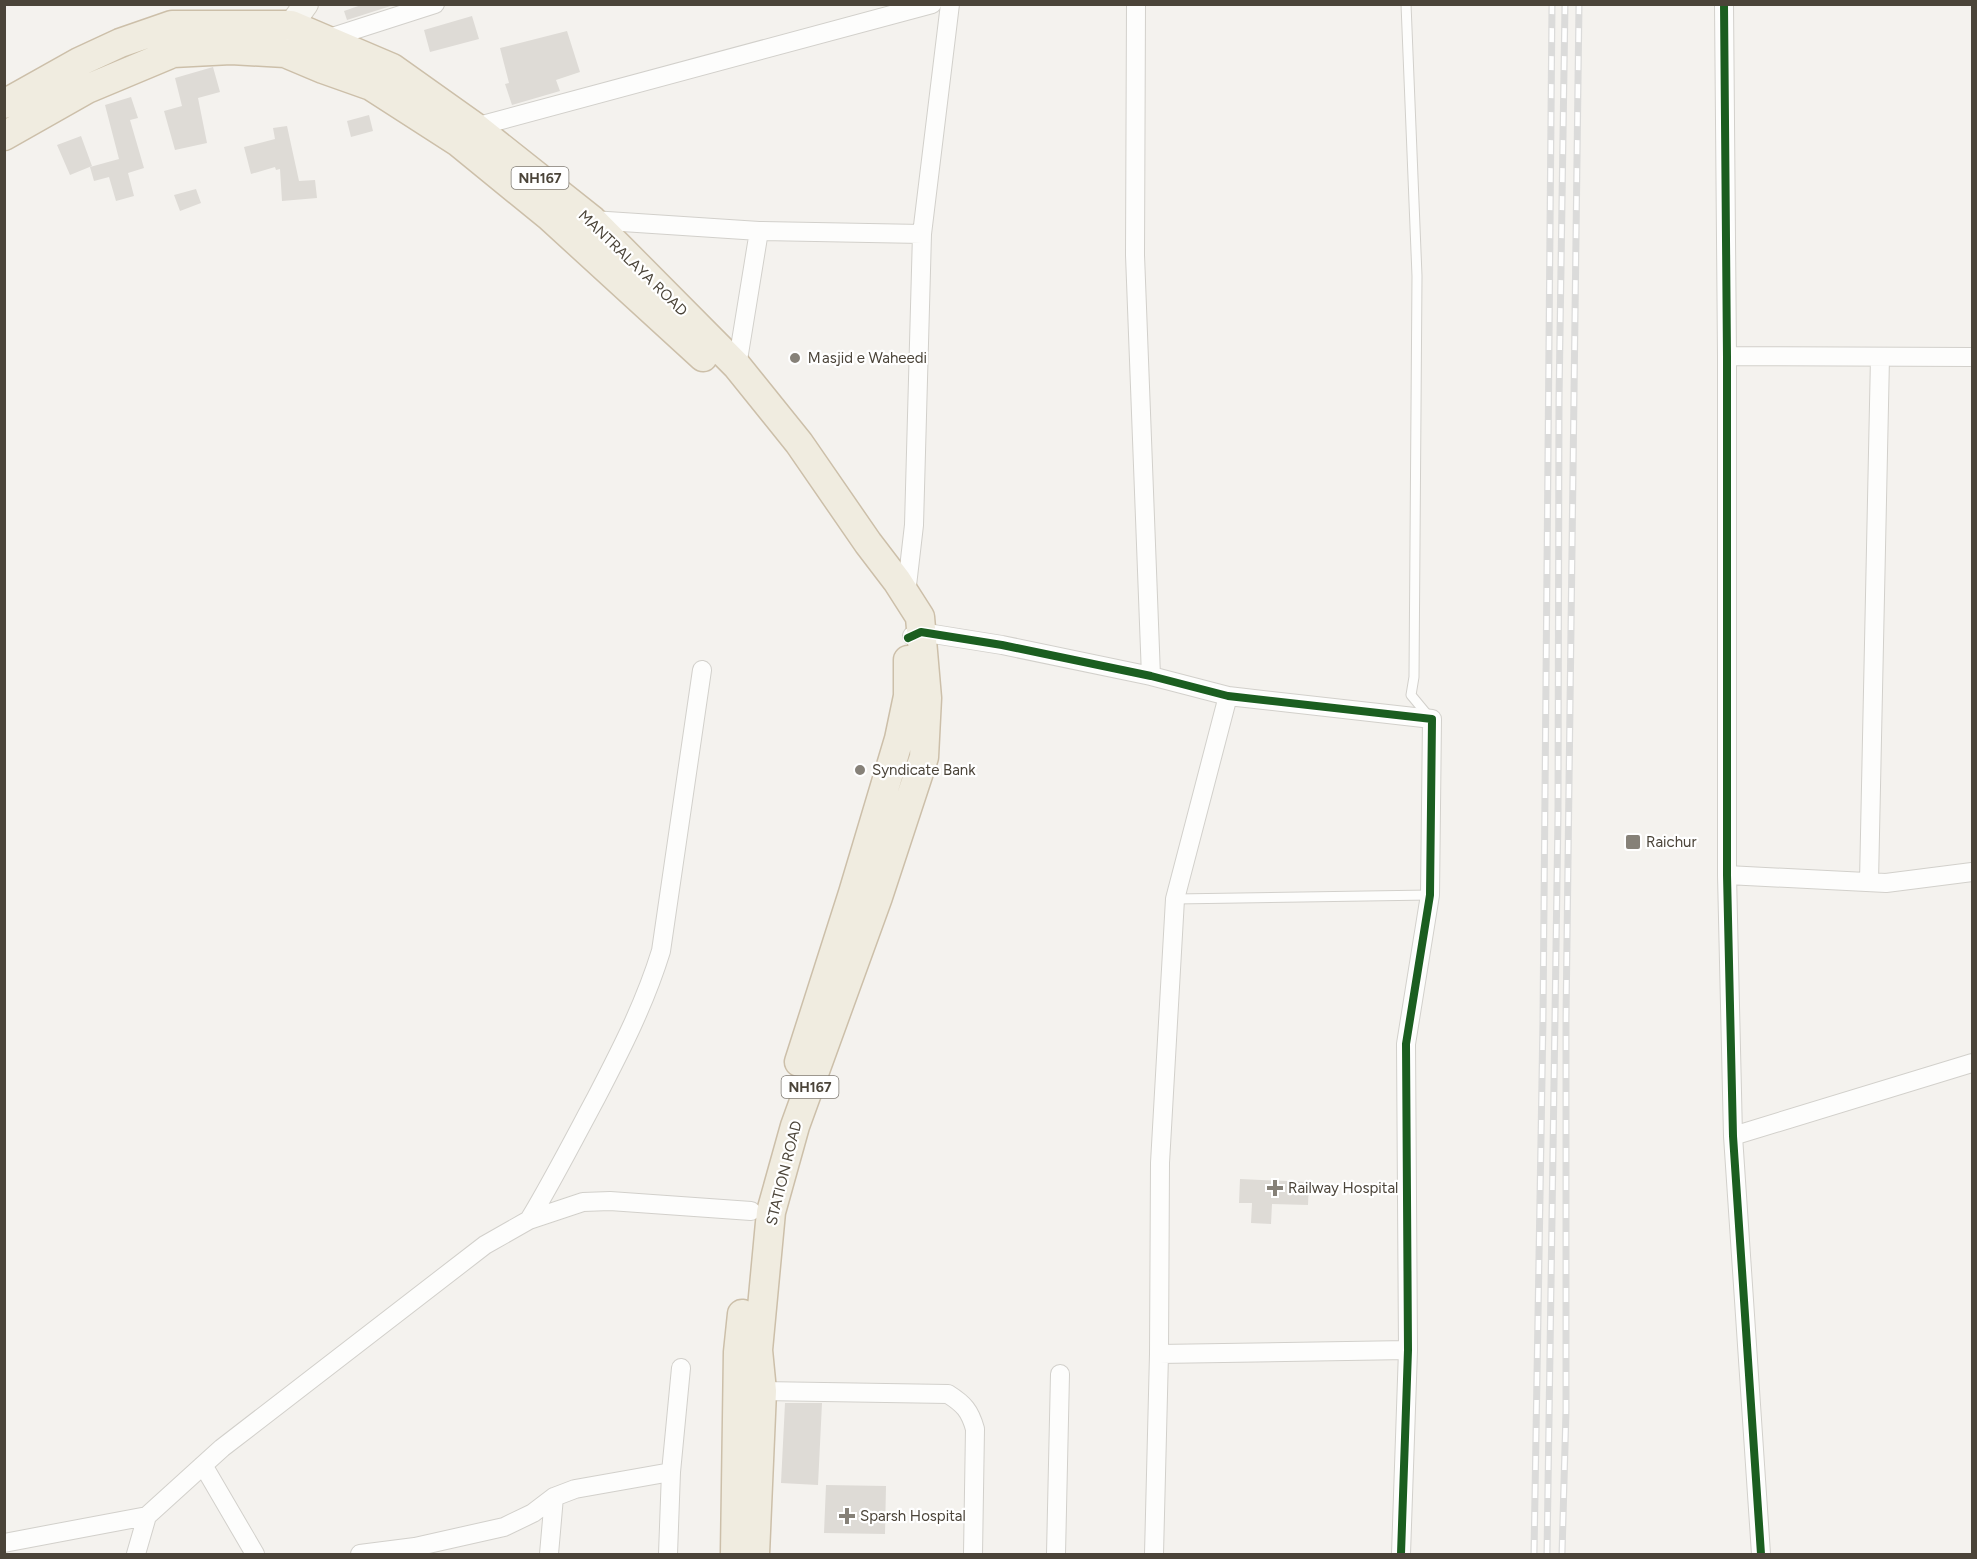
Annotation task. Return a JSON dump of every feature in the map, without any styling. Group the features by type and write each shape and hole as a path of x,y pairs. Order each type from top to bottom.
{"highway":[{"name":"MANTRALAYA ROAD","path":"4,104 79,62 172,24 298,15 326,39 392,68 475,127 592,220 737,366 799,443 906,594 920,617 915,635"},
{"name":"MANTRALAYA ROAD","path":"4,136 87,89 173,53 203,50 285,53 371,87 458,142 550,218 722,374 790,458 915,635"},
{"name":"STATION ROAD","path":"735,1554 738,1352 751,1211 853,893 898,739 908,696 915,635"},
{"name":"STATION ROAD","path":"755,1554 762,1391 758,1350 771,1212 795,1126 878,897 924,757 927,698 915,635"}],"main road":[{"path":"285,53 298,15"}],"street":[{"path":"326,39 435,4"},
{"path":"475,127 932,4"},
{"path":"906,594 914,525 922,234 950,4"},
{"path":"1136,4 1135,255 1151,676"},
{"path":"1724,4 1727,875 1733,1136 1761,1554"},
{"path":"592,220 759,231 922,234"},
{"path":"737,366 759,231"},
{"path":"1727,356 1972,357"},
{"path":"1869,882 1880,357"},
{"path":"915,635 1002,645 1151,676 1228,696 1432,719 1430,895 1406,1044 1408,1350 1401,1554"},
{"path":"529,1220 550,1185 634,1025 651,983 661,951 702,670"},
{"path":"1154,1554 1159,1354 1160,1163 1175,899 1228,696"},
{"path":"1727,875 1886,883 1972,872"},
{"path":"1733,1136 1972,1063"},
{"path":"136,1554 147,1516 222,1448 485,1245 529,1220 583,1202 610,1201 751,1211"},
{"path":"1159,1354 1408,1350"},
{"path":"668,1554 671,1472 681,1368"},
{"path":"1056,1554 1060,1374"},
{"path":"762,1391 948,1394 962,1403 971,1415 975,1429 974,1554"},
{"path":"203,1465 255,1554"},
{"path":"360,1554 415,1551 504,1527 533,1513 554,1497 575,1489 671,1472"},
{"path":"549,1554 554,1497"},
{"path":"4,1543 147,1516"}],"lane":[{"path":"1407,4 1417,276 1414,677 1411,694 1432,719"},
{"path":"1175,899 1430,895"}],"building":[{"path":"364,4 397,4 347,20 344,11"},
{"path":"472,16 479,39 430,52 424,30"},
{"path":"567,31 580,72 556,80 560,91 512,105 505,84 509,83 500,48"},
{"path":"213,67 220,92 198,98 207,143 175,150 164,111 182,106 175,78"},
{"path":"131,97 138,118 130,120 144,168 128,173 134,196 116,201 109,177 94,181 90,167 119,159 105,105"},
{"path":"369,115 373,131 351,137 347,121"},
{"path":"287,126 299,181 315,180 317,198 282,201 280,169 276,170 275,167 251,174 244,147 275,139 273,128"},
{"path":"81,136 92,166 70,175 57,145"},
{"path":"196,189 201,203 180,211 174,195"},
{"path":"1240,1179 1309,1182 1308,1205 1272,1204 1271,1224 1251,1223 1252,1203 1239,1203"},
{"path":"785,1403 822,1403 818,1485 781,1483"},
{"path":"826,1485 886,1486 885,1534 824,1533"}],"railway":[{"path":"1534,1554 1543,1019 1552,4"},
{"path":"1547,1554 1558,814 1559,400 1565,4"},
{"path":"1562,1554 1566,1411 1566,1018 1579,4"}],"cycle path":[{"path":"1724,4 1727,875 1733,1136 1761,1554"},
{"path":"908,638 921,632 1002,645 1151,676 1228,696 1432,719 1430,895 1406,1044 1408,1350 1401,1554"}],"place":[{"name":"Ｍasjid e Waheedi","path":"795,358"},
{"name":"Syndicate Bank","path":"860,770"},
{"name":"Raichur","path":"1633,842"},
{"name":"Railway Hospital","path":"1275,1188"},
{"name":"Sparsh Hospital","path":"847,1516"}]}
